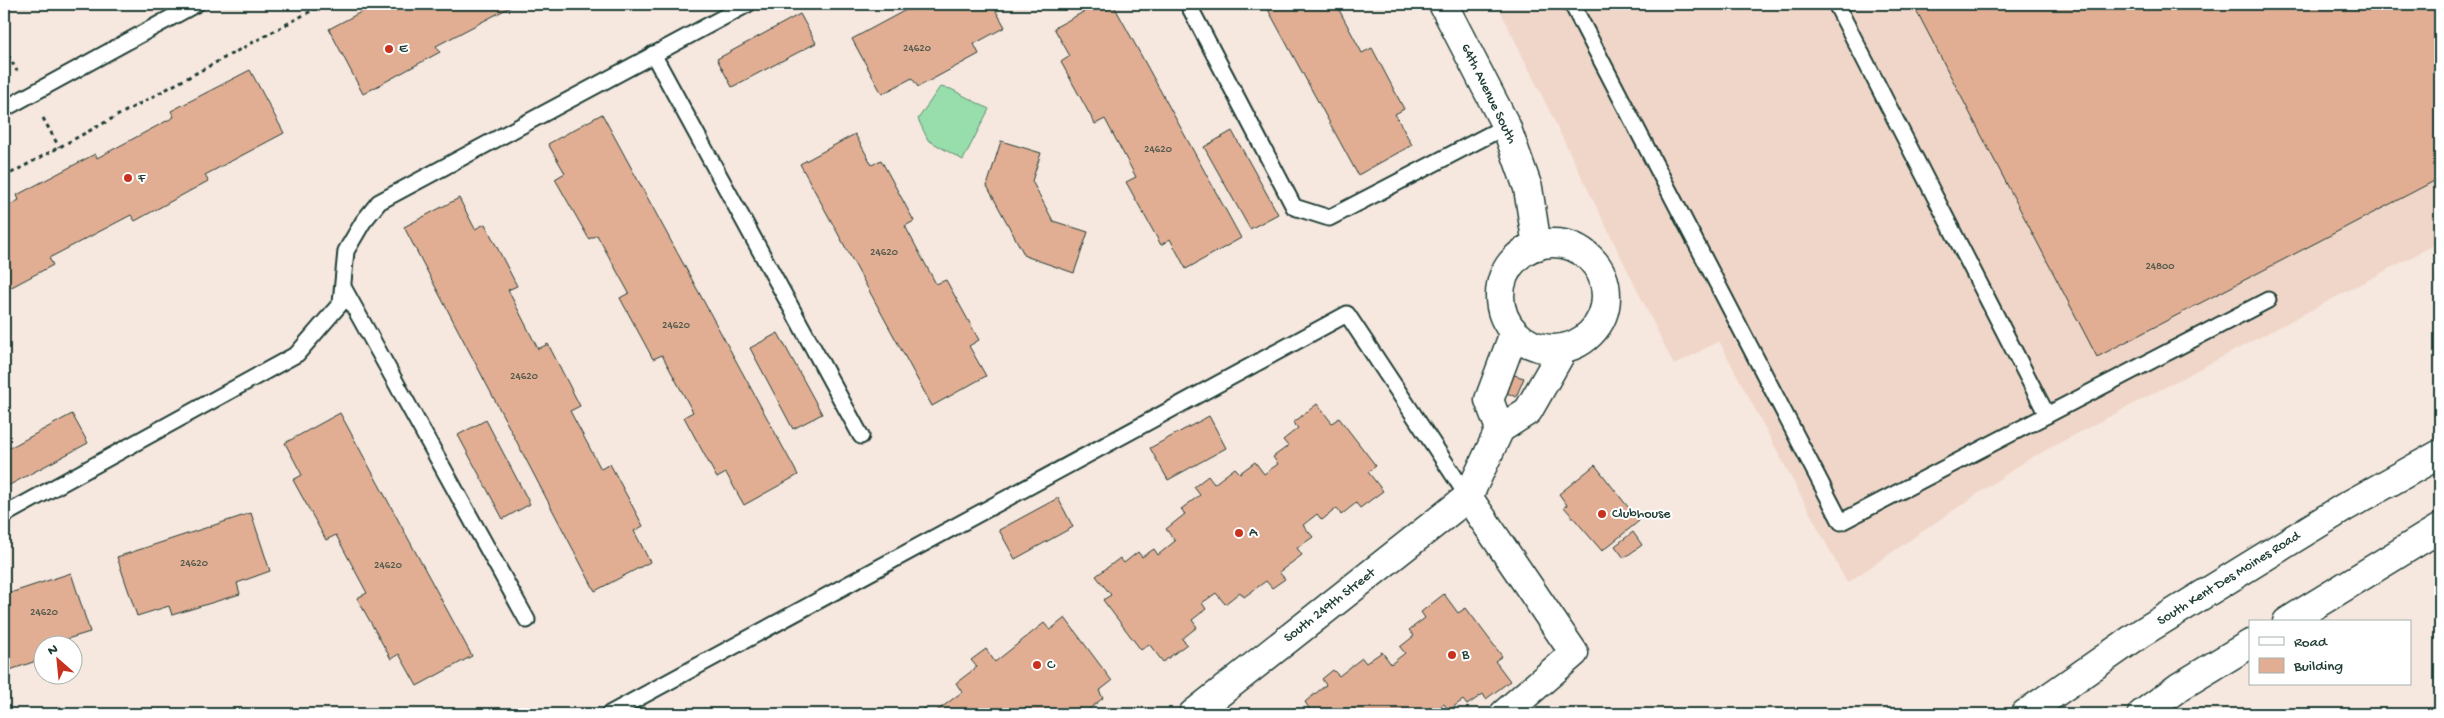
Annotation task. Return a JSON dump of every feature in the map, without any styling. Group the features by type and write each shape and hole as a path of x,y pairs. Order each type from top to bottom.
{"main road":[{"name":"64th Avenue South","path":"1443,4 1506,126 1528,188 1537,246"},
{"path":"1554,243 1571,246 1586,254 1598,267 1605,282 1606,299 1602,316 1581,342 1564,348 1546,349 1529,344 1514,333 1504,318 1500,301 1501,283 1509,266 1521,254 1537,246 1554,243"},
{"path":"1500,429 1489,400 1514,333"},
{"path":"1504,714 1574,653 1468,497 1500,429 1528,411 1564,348"},
{"name":"South Kent Des Moines Road","path":"2025,714 2141,633 2345,507 2440,454"},
{"name":"South 249th Street","path":"1193,714 1468,497"},
{"path":"2290,620 2440,528"},
{"path":"2142,714 2179,688 2249,645"}],"lane":[{"path":"4,109 196,4"},
{"path":"4,515 297,354 341,303 346,251 363,222 380,202 748,4"},
{"path":"1188,4 1294,207 1329,218 1506,126"},
{"path":"1572,4 1840,522 2268,300"},
{"path":"1836,4 2048,415"},
{"path":"653,54 861,436"},
{"path":"342,287 527,620"},
{"path":"608,714 1347,314 1468,497"}],"path":[{"path":"4,177 324,4"}],"shaded area":[{"path":"1497,4 2440,4 2440,242 2027,460 1847,583 1719,341 1674,365"}],"green space":[{"path":"940,87 951,89 989,109 963,160 928,140 918,119"}],"building":[{"name":"E","path":"376,4 516,4 436,46 440,52 363,94 329,29"},
{"path":"917,4 992,4 1005,27 974,44 979,54 918,87 912,78 882,94 852,39"},
{"path":"1098,4 1113,4 1241,238 1186,269 1170,239 1161,245 1126,182 1136,177 1105,119 1095,124 1061,62 1070,56 1054,28"},
{"path":"1265,4 1336,4 1362,53 1372,48 1404,109 1395,114 1412,145 1358,175"},
{"path":"1913,4 2440,4 2440,178 2097,357"},
{"path":"800,14 816,43 732,87 717,59"},
{"name":"F","path":"250,70 284,133 205,175 208,181 135,221 131,215 49,258 53,265 4,291 4,208 19,200 17,195 95,154 97,158 174,117 171,111"},
{"path":"602,114 798,475 744,505 726,473 717,478 684,417 693,412 662,355 653,359 620,298 629,293 597,235 589,239 555,179 565,173 548,144"},
{"path":"1232,131 1278,214 1250,229 1204,147"},
{"path":"855,134 872,165 881,160 914,221 905,226 936,284 946,280 979,340 969,346 986,376 932,406 800,164"},
{"path":"1001,141 1041,153 1032,181 1053,221 1088,232 1074,273 1025,256 987,186"},
{"path":"459,198 475,229 485,224 517,286 508,290 538,349 548,344 580,406 570,411 601,469 610,464 643,526 634,531 650,562 595,591 404,227"},
{"path":"778,333 822,414 793,429 750,348"},
{"path":"1514,375 1524,378 1516,397 1507,393"},
{"name":"A","path":"1317,404 1332,423 1339,418 1376,466 1368,472 1383,491 1360,508 1356,503 1341,515 1337,508 1322,520 1317,514 1303,525 1313,537 1297,548 1302,555 1279,572 1285,579 1272,588 1266,581 1244,597 1240,592 1225,604 1216,593 1202,603 1206,609 1192,620 1197,627 1182,639 1187,644 1163,662 1149,644 1141,650 1103,600 1111,595 1096,576 1120,558 1124,563 1138,552 1142,557 1154,549 1158,555 1175,541 1166,529 1185,514 1181,509 1200,495 1194,487 1208,476 1214,484 1235,468 1240,473 1255,462 1264,474 1278,464 1273,457 1288,446 1283,440 1298,428 1293,423"},
{"path":"340,413 472,656 417,686 399,654 391,659 357,598 367,593 336,535 326,540 293,480 302,475 285,443"},
{"path":"72,414 88,443 4,488 4,451"},
{"path":"1209,416 1226,448 1168,480 1150,448"},
{"path":"486,420 530,504 503,519 458,435"},
{"name":"Clubhouse","path":"1595,465 1639,521 1602,551 1564,507 1567,505 1559,494"},
{"path":"1058,498 1073,527 1015,559 999,530"},
{"path":"251,513 270,571 237,583 240,594 172,615 169,606 137,616 117,557"},
{"path":"1633,532 1642,545 1624,558 1615,546"},
{"path":"71,573 90,632 77,636 32,636 32,662 4,672 4,595"},
{"name":"B","path":"1444,594 1458,613 1466,608 1502,656 1495,661 1510,681 1486,699 1483,694 1467,705 1463,700 1449,710 1444,704 1430,714 1301,714 1309,708 1305,702 1326,685 1322,679 1333,670 1339,676 1362,658 1366,663 1382,652 1391,664 1405,653 1400,647 1414,636 1409,630 1425,618 1421,612"},
{"name":"C","path":"1065,618 1112,681 1099,691 1103,698 1083,714 933,714 962,692 956,683 977,667 971,660 986,649 995,662 1044,623 1050,630"},
{"path":"925,708 930,714 917,714"}],"place":[{"name":"E","path":"389,49"},
{"name":"F","path":"128,178"},
{"name":"Clubhouse","path":"1602,514"},
{"name":"A","path":"1239,533"},
{"name":"B","path":"1452,655"},
{"name":"C","path":"1037,665"}]}
